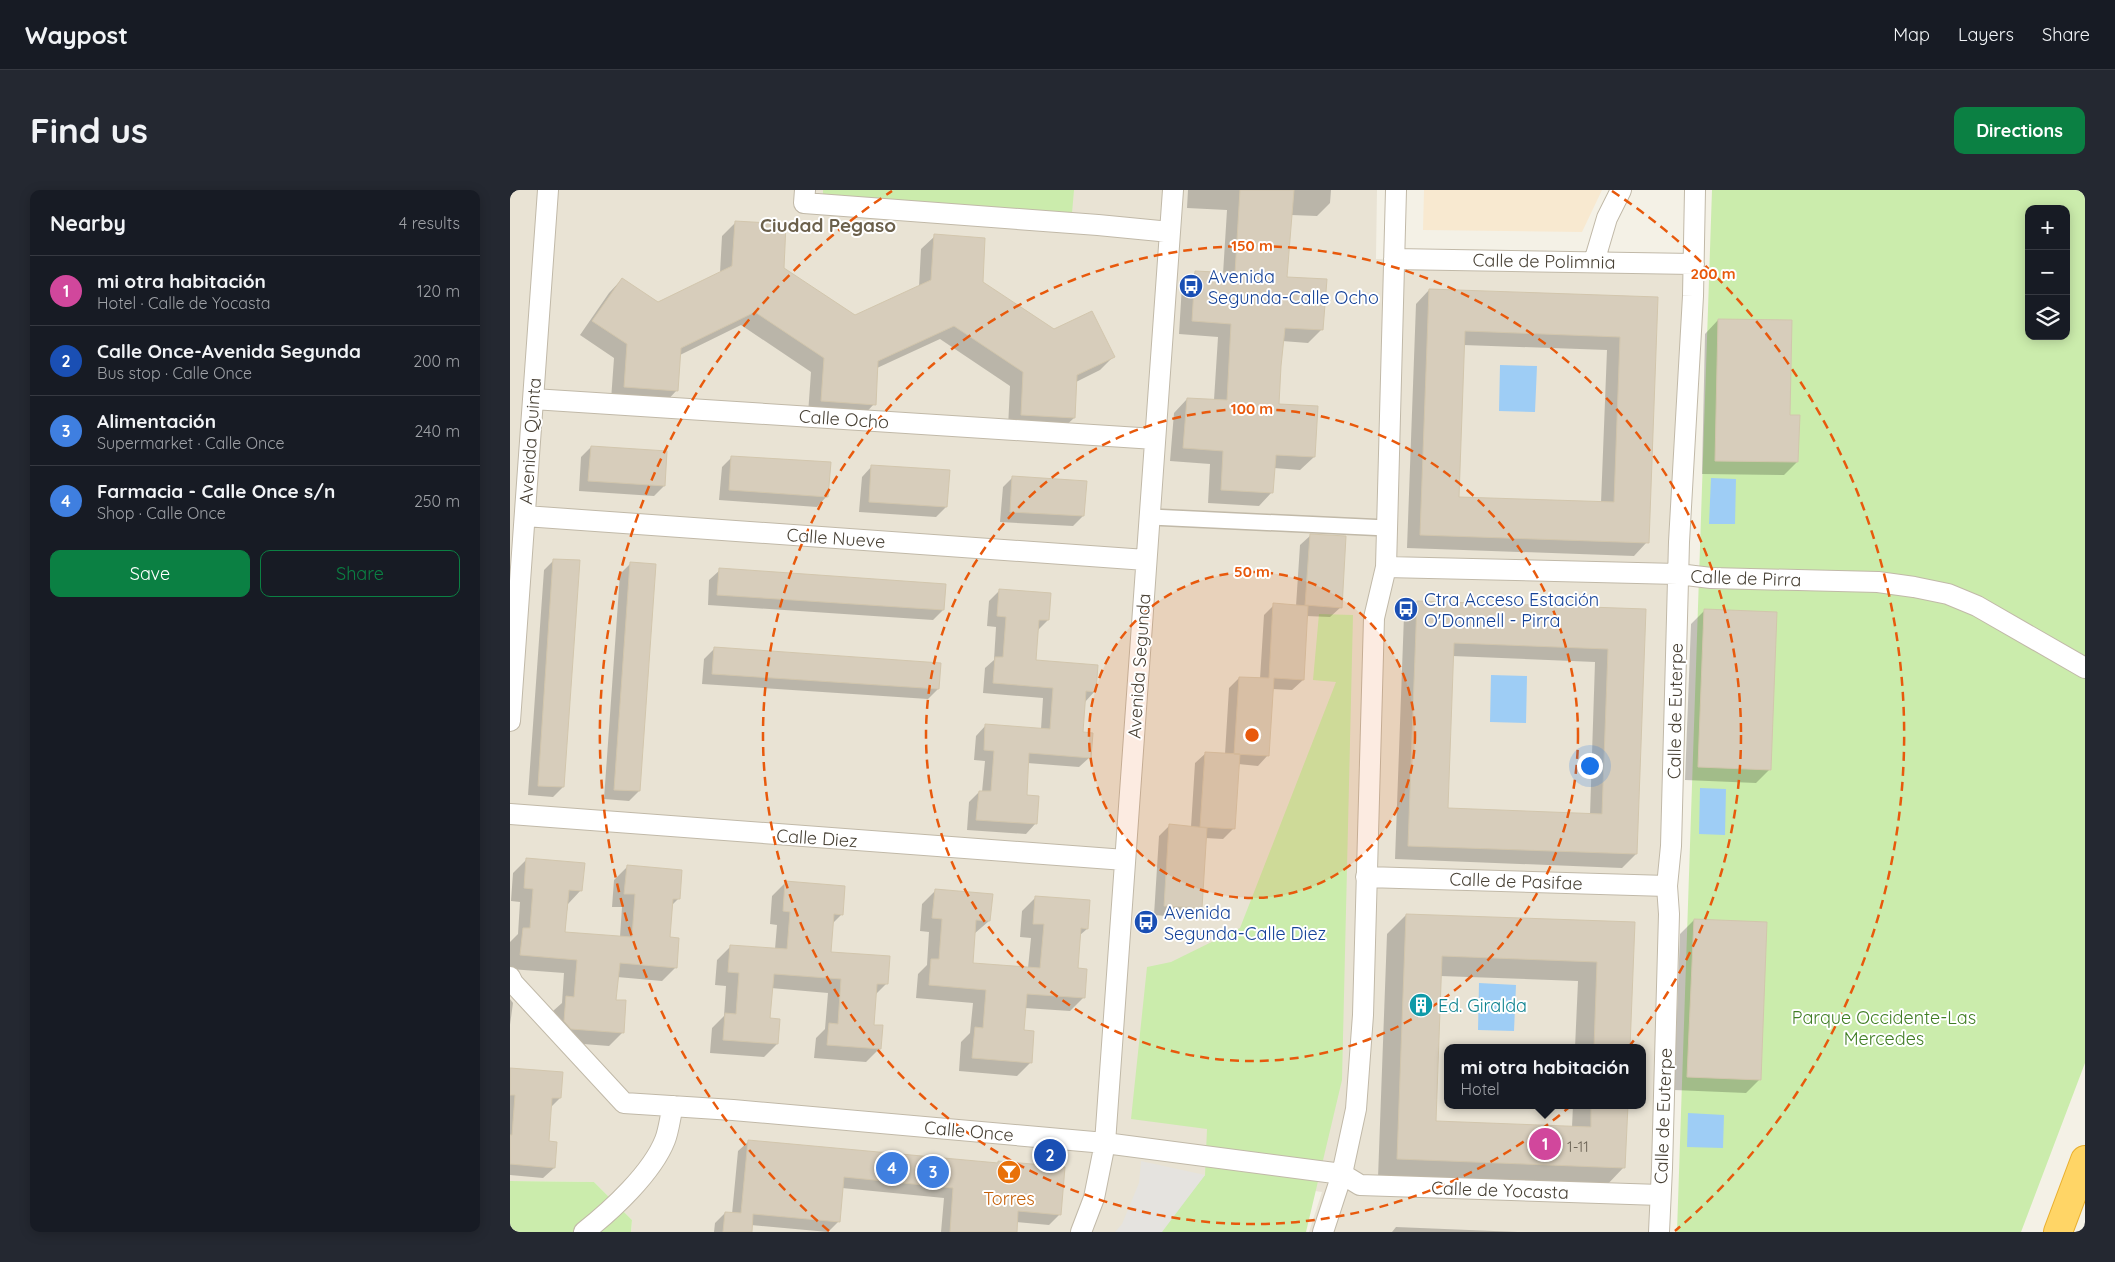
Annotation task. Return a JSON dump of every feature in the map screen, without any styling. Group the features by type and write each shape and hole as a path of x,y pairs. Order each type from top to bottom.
{"highway":[{"path":"2058,1232 2085,1160"}],"street":[{"name":"Avenida Quinta","path":"510,721 525,516 519,467 534,400 548,190"},
{"path":"805,190 804,203 1170,232"},
{"name":"Avenida Segunda","path":"1081,1232 1094,1198 1105,1143 1173,190"},
{"path":"1323,1232 1342,1174 1356,1110 1362,1015 1374,618 1386,567 1396,190"},
{"path":"1594,262 1608,218 1621,190"},
{"name":"Calle de Euterpe","path":"1659,1232 1669,914 1667,886 1671,846 1678,574 1694,264 1695,190"},
{"name":"Calle de Polimnia","path":"1394,259 1694,264"},
{"name":"Calle Ocho","path":"534,400 1155,439"},
{"name":"Calle Nueve","path":"525,516 1146,560"},
{"path":"1151,517 1387,528"},
{"name":"Calle de Pirra","path":"1386,567 1678,574 1711,578 1878,582 1914,587 1948,594 1977,606 2085,668"},
{"name":"Calle Diez","path":"510,814 1125,860"},
{"name":"Calle de Pasifae","path":"1366,876 1667,886"},
{"name":"Calle Once","path":"510,977 513,983 624,1103 1105,1143 1342,1174"},
{"path":"584,1232 628,1192 657,1156 666,1139 673,1106"},
{"name":"Calle de Yocasta","path":"1342,1174 1360,1185 1660,1195"}],"shaded area":[{"path":"510,190 1377,190 1376,259 1694,264 1660,1232 1309,1232 1322,1192 1206,1175 1162,1232 631,1232 632,1220 594,1182 510,1181"},
{"path":"1424,190 1602,190 1582,232 1423,230"},
{"path":"1141,1161 1205,1175 1162,1232 1115,1232 1122,1224 1139,1183"}],"green space":[{"path":"823,190 1074,190 1072,213 823,195"},
{"name":"Parque Occidente-Las Mercedes","path":"1712,190 2085,190 2085,1063 2021,1232 1677,1232"},
{"path":"1319,614 1353,615 1342,1080 1306,1232 1160,1232 1205,1175 1207,1129 1131,1119 1147,967 1171,962 1240,928 1336,682 1313,680"},
{"path":"510,1181 594,1182 632,1220 631,1232 510,1232"}],"water":[{"path":"1500,365 1537,366 1535,412 1499,411"},
{"path":"1711,478 1736,479 1735,524 1709,524"},
{"path":"1491,675 1527,676 1526,723 1490,722"},
{"path":"1700,788 1726,789 1725,835 1699,834"},
{"path":"1479,983 1516,985 1514,1031 1478,1030"},
{"path":"1688,1113 1724,1115 1723,1148 1687,1147"}],"building":[{"path":"1240,190 1294,190 1287,277 1327,279 1323,330 1285,328 1281,366 1279,404 1318,406 1315,457 1276,455 1273,493 1221,490 1223,451 1183,448 1187,398 1227,400 1231,324 1192,321 1195,271 1235,273"},
{"path":"735,221 786,224 784,268 855,315 931,280 934,234 985,238 983,282 1054,329 1092,311 1115,357 1077,375 1075,418 1021,415 1023,372 954,326 878,361 876,405 821,401 824,358 755,312 681,348 678,391 624,387 627,344 592,321 622,278 658,302 732,266"},
{"path":"1429,289 1658,297 1649,543 1420,535","holes":["1465,331 1620,337 1614,502 1459,497"]},
{"path":"1718,319 1792,320 1790,415 1800,415 1798,462 1715,461"},
{"path":"591,446 667,451 665,486 588,481"},
{"path":"731,456 831,462 828,497 729,490"},
{"path":"871,465 950,470 947,507 869,502"},
{"path":"1012,476 1087,481 1084,516 1010,512"},
{"path":"1310,534 1346,536 1342,608 1305,605"},
{"path":"553,559 580,560 564,787 538,786"},
{"path":"630,562 656,564 640,791 614,790"},
{"path":"719,568 946,584 944,610 717,595"},
{"path":"999,589 1051,593 1049,620 1039,620 1036,660 1098,665 1096,692 1086,691 1083,732 1093,733 1091,758 1029,753 1027,795 1039,796 1037,824 976,820 979,791 991,791 994,751 984,750 985,724 1050,729 1053,688 993,683 995,657 1003,657 1006,617 997,616"},
{"path":"1417,601 1646,609 1637,854 1408,846","holes":["1454,643 1608,649 1602,814 1448,808"]},
{"path":"1273,603 1308,606 1304,680 1274,678 1269,756 1234,754 1239,677 1269,678"},
{"path":"1704,609 1777,612 1771,770 1698,767"},
{"path":"714,647 941,663 939,689 712,674"},
{"path":"1205,752 1240,754 1235,829 1200,827"},
{"path":"1169,824 1207,828 1202,908 1164,906"},
{"path":"526,858 585,863 582,891 569,890 565,932 632,937 635,894 624,894 627,865 682,870 680,899 673,899 670,937 679,938 677,968 620,963 616,1000 626,1000 624,1033 571,1029 564,1021 566,996 574,997 577,960 520,955 523,928 530,928 533,889 524,888"},
{"path":"785,881 845,886 843,915 834,914 831,952 890,956 888,984 877,984 874,1025 883,1025 881,1049 827,1045 829,1023 838,1024 841,979 774,974 770,1018 780,1019 778,1044 723,1040 725,1013 736,1014 739,973 728,972 730,945 787,949 790,912 783,911"},
{"path":"935,889 993,894 990,921 976,920 973,963 1040,968 1044,924 1033,924 1035,896 1090,900 1088,929 1081,928 1078,968 1087,969 1085,998 1027,994 1024,1030 1034,1031 1032,1063 972,1058 975,1027 983,1028 986,990 929,985 931,959 939,959 942,919 932,918"},
{"name":"Ed. Giralda","path":"1406,914 1635,922 1630,1044 1594,1044 1597,962 1442,956 1436,1121 1591,1127 1591,1109 1628,1109 1625,1168 1397,1159"},
{"path":"1694,919 1767,922 1761,1080 1687,1077"},
{"path":"510,1068 563,1072 561,1098 552,1098 549,1141 557,1142 555,1168 510,1164 510,1135 512,1135 515,1095 510,1095"},
{"path":"748,1140 998,1163 998,1161 1065,1167 1061,1215 1018,1211 1017,1232 950,1232 953,1188 844,1177 840,1222 753,1214 752,1232 723,1232 725,1212 741,1213"}],"place":[{"name":"Avenida Segunda-Calle Ocho","path":"1191,286"},
{"name":"Ctra Acceso Estación O'Donnell - Pirra","path":"1406,609"},
{"name":"Avenida Segunda-Calle Diez","path":"1146,922"},
{"name":"Ed. Giralda","path":"1421,1005"},
{"name":"mi otra habitación","path":"1545,1144"},
{"name":"Calle Once-Avenida Segunda","path":"1050,1155"},
{"name":"Farmacia - Calle Once s/n","path":"892,1168"},
{"name":"Alimentación","path":"933,1172"},
{"name":"Torres","path":"1009,1172"}],"district":[{"name":"Ciudad Pegaso","path":"828,225"}]}
